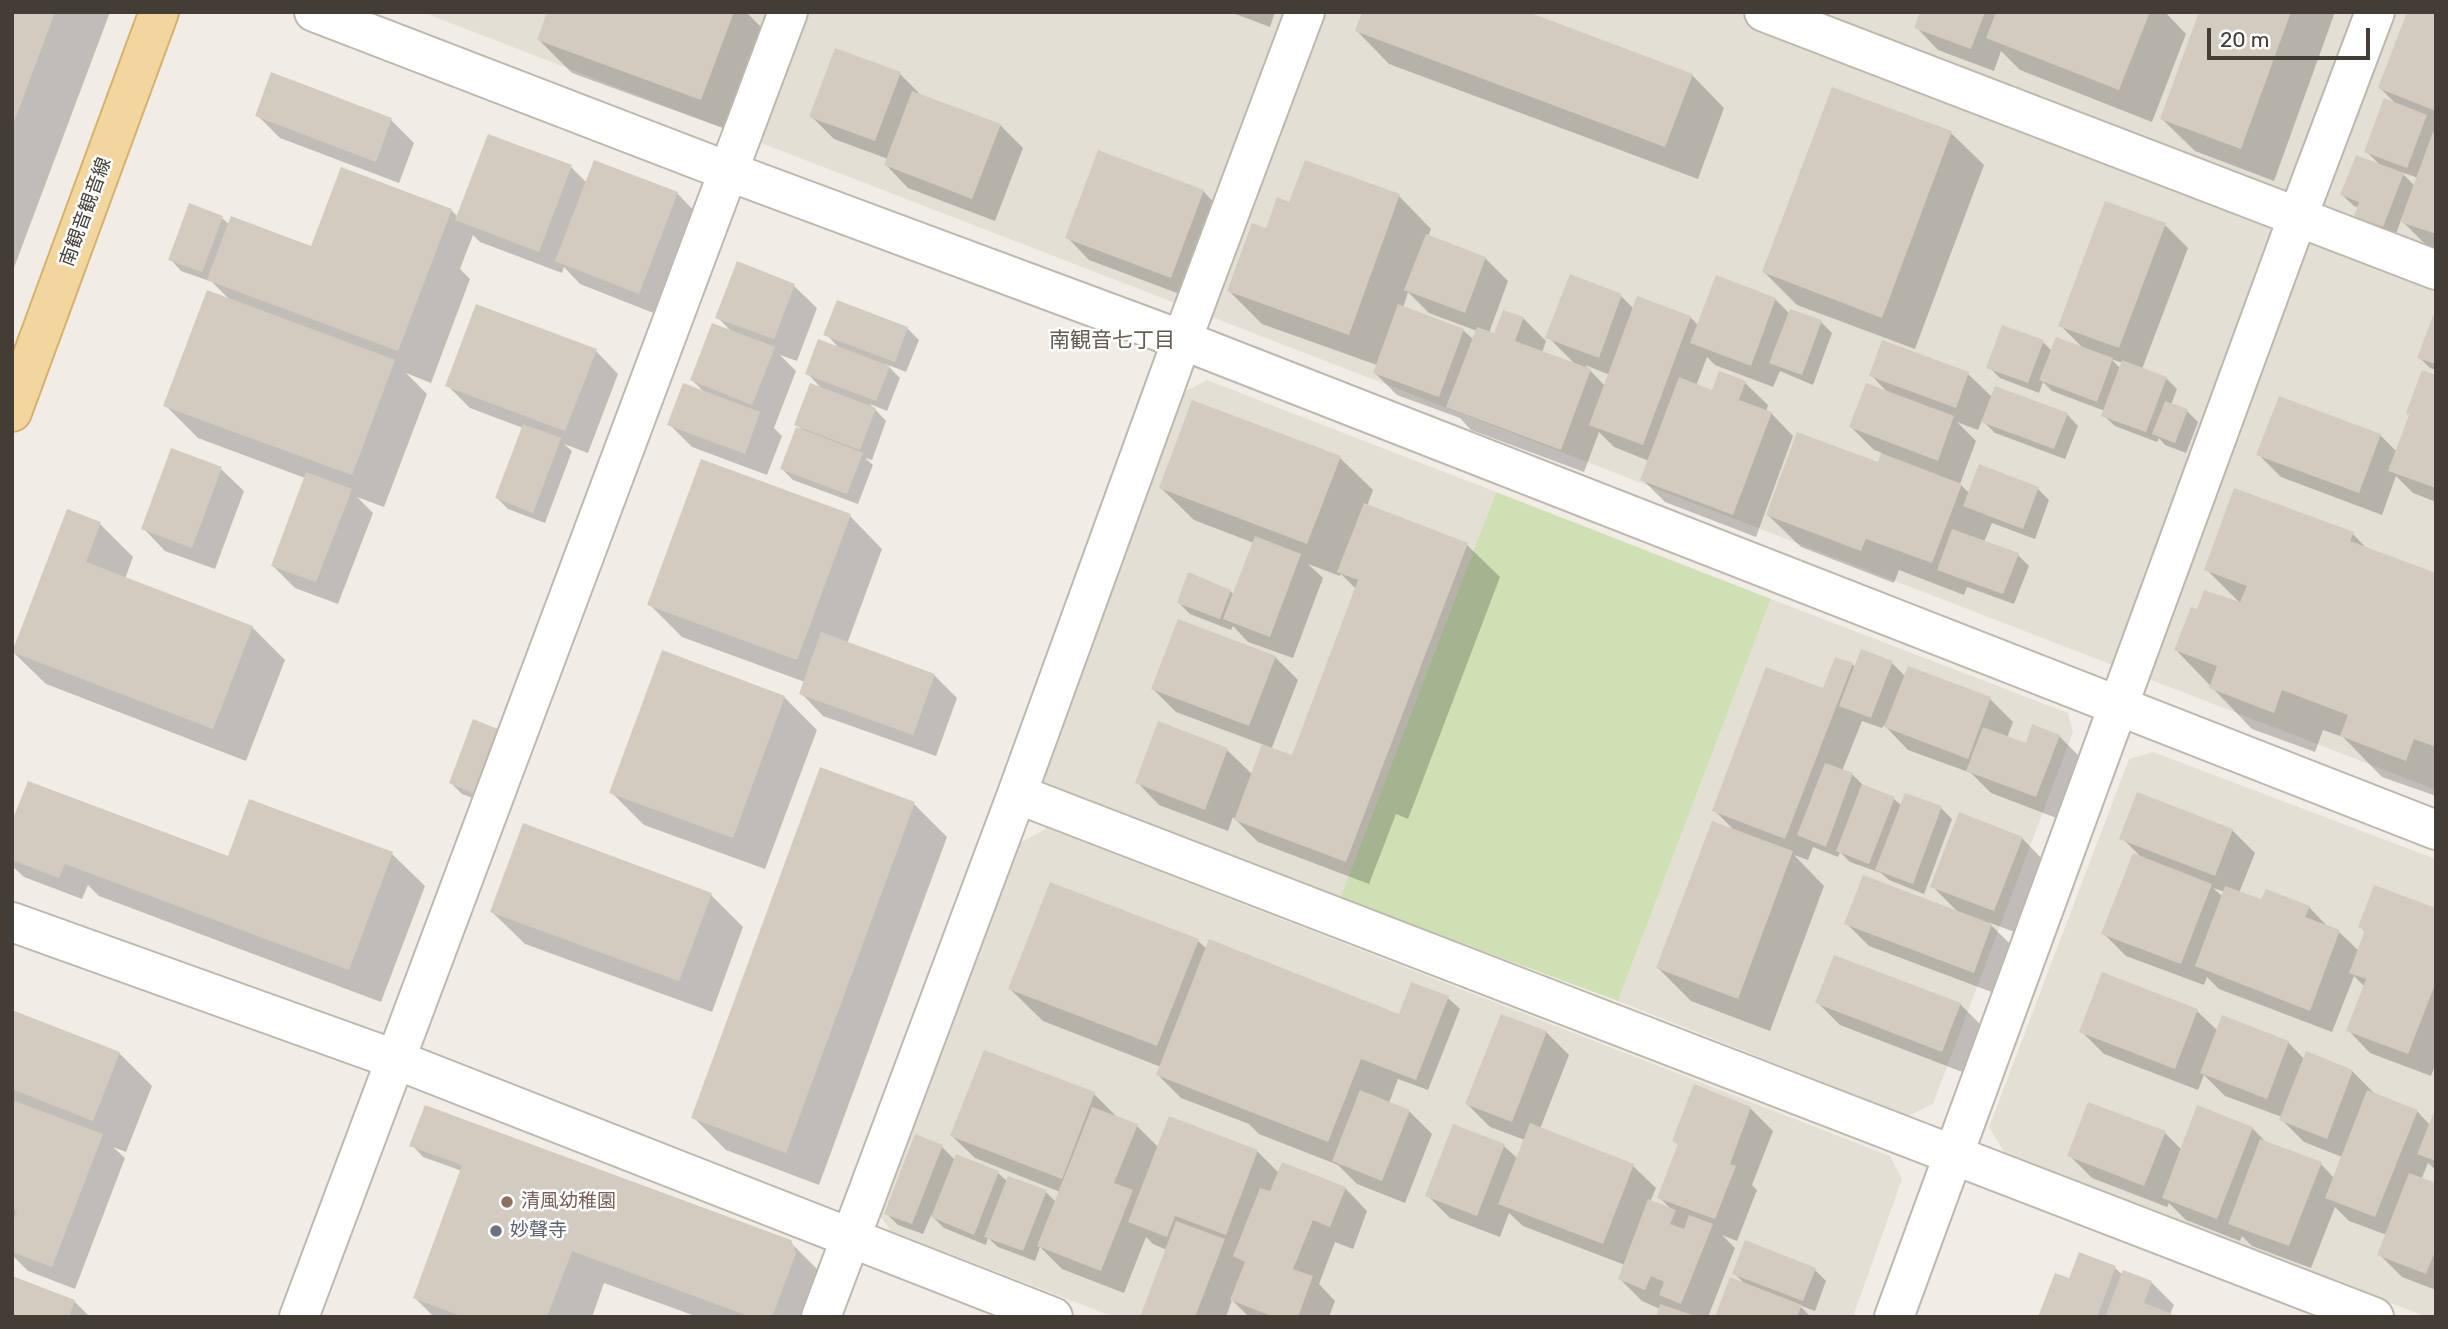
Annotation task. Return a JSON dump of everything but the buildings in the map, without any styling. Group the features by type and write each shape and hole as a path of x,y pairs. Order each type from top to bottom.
{"main road":[{"name":"南観音観音線","path":"12,412 159,12"}],"street":[{"path":"314,12 730,172 1182,340 2436,830"},
{"path":"299,1317 788,12"},
{"path":"821,1317 1305,12"},
{"path":"1764,12 2436,270"},
{"path":"1894,1317 2375,12"},
{"path":"1017,794 2374,1317"},
{"path":"12,922 394,1059 1053,1317"}],"shaded area":[{"path":"422,12 2436,12 2436,790"},
{"path":"1207,380 1496,492 1340,898 1048,790 1038,774 1180,394"},
{"path":"1771,599 2068,713 2073,732 1933,1104 1908,1116 1618,1001"},
{"path":"2153,752 2436,859 2436,1317 2427,1317 2007,1157 1989,1127 2129,759"},
{"path":"1047,828 1890,1156 1902,1179 1853,1317 1114,1317 891,1231 875,1209 1018,844"}],"green space":[{"path":"1496,492 1771,599 1618,1001 1340,898"}],"place":[{"name":"清風幼稚園","path":"507,1202"},
{"name":"妙聲寺","path":"496,1231"}],"district":[{"name":"南観音七丁目","path":"1112,341"}]}
